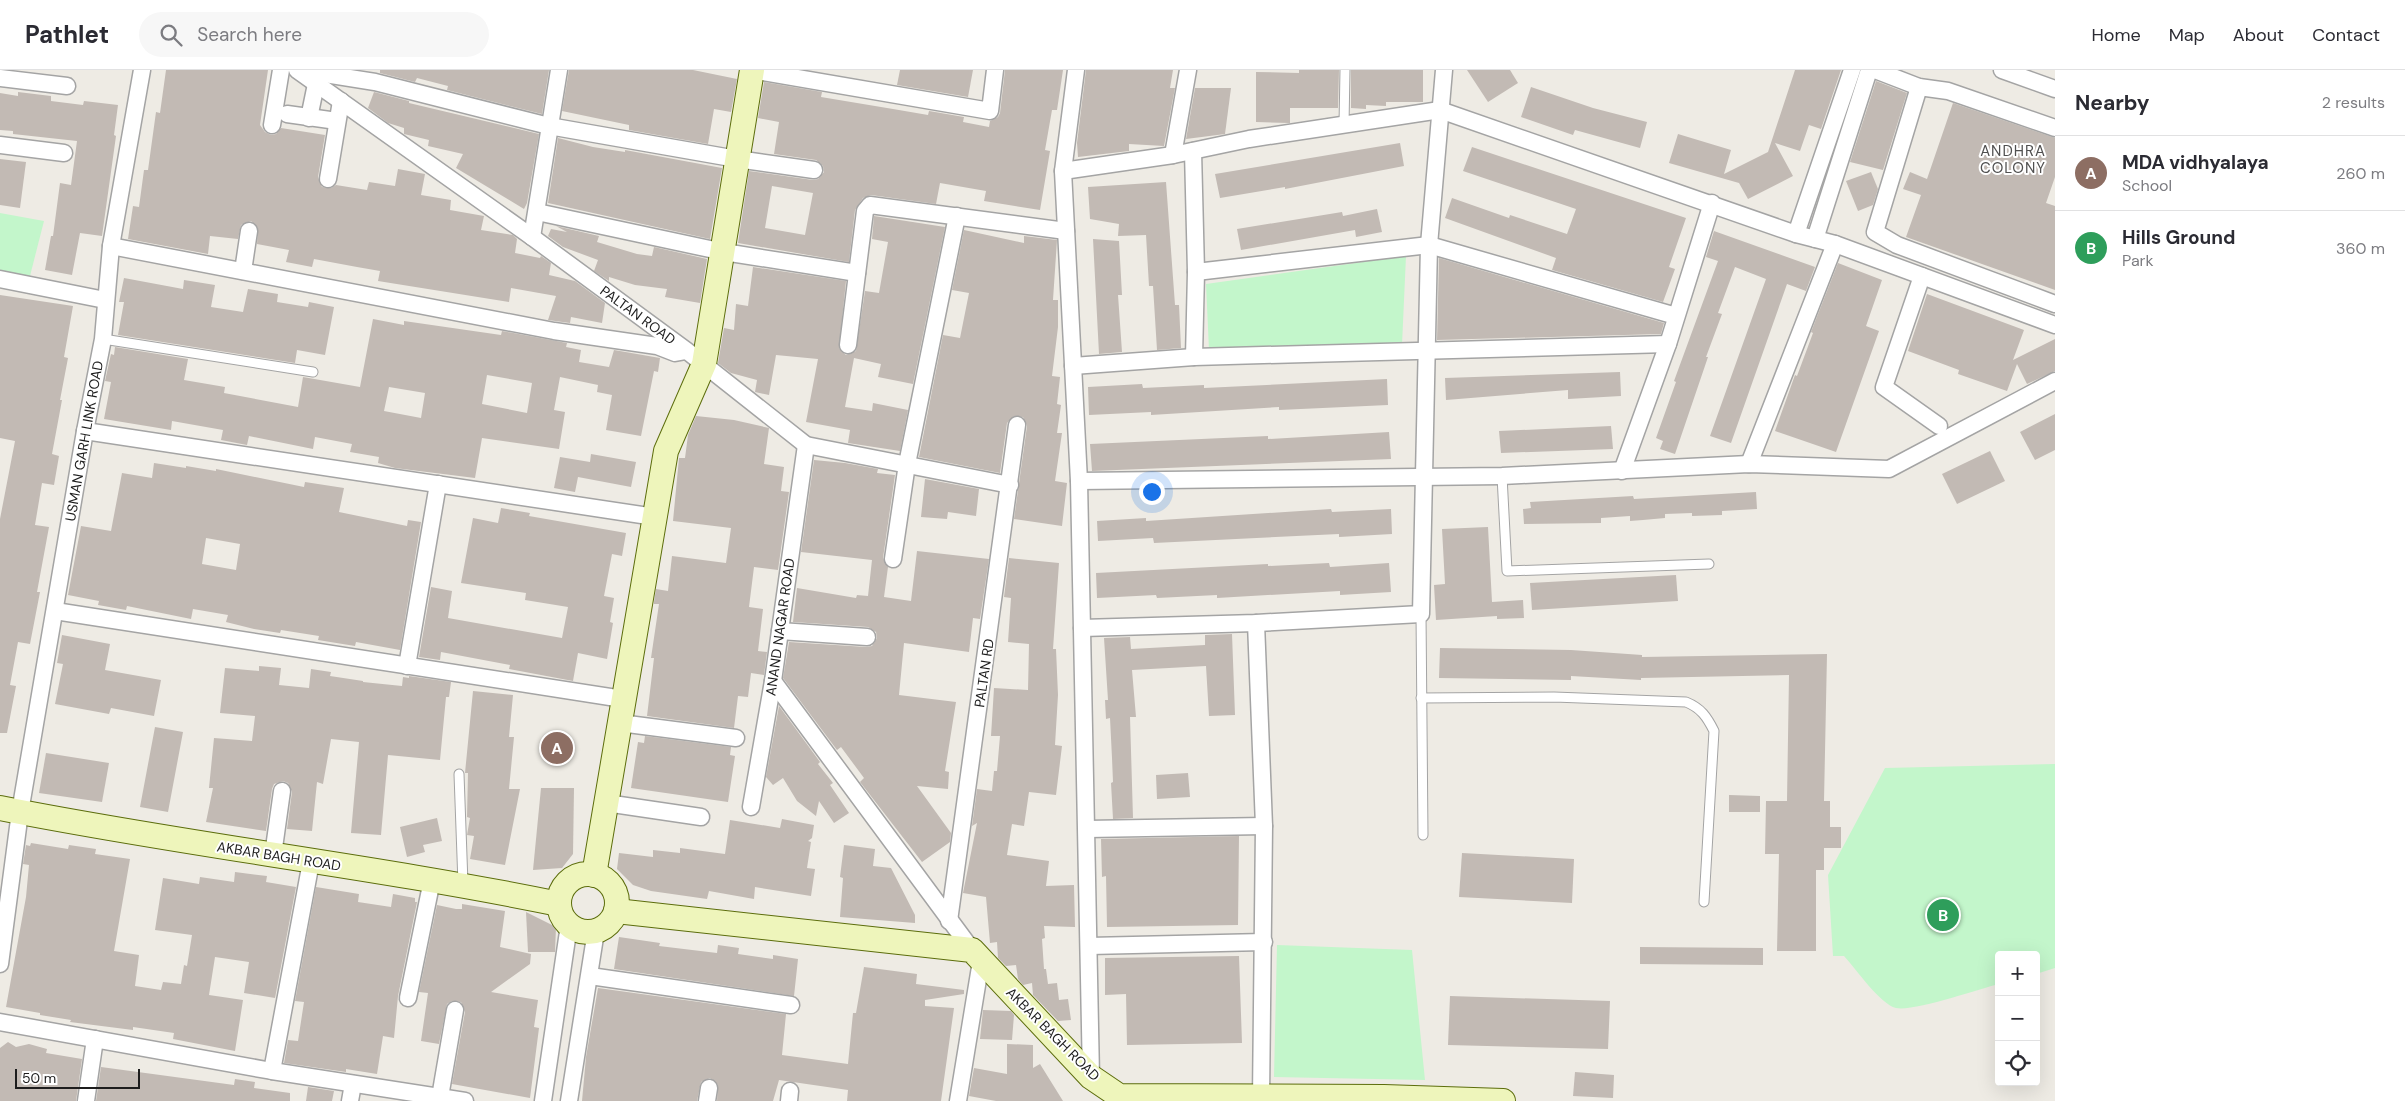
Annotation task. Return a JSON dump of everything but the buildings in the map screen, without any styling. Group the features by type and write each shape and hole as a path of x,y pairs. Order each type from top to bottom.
{"street":[{"name":"USMAN GARH LINK ROAD","path":"0,964 10,810 55,611 85,431 103,339 111,246 142,70"},
{"path":"272,125 281,70"},
{"path":"298,70 375,82 549,126 737,159 814,170"},
{"name":"PALTAN ROAD","path":"298,70 532,237 695,357 806,445 907,464 951,475 1010,485"},
{"path":"532,237 559,70"},
{"path":"594,875 666,451 695,357 724,252 752,70 990,111 995,70"},
{"path":"1076,70 1063,171 1078,481 1091,1077"},
{"path":"1173,155 1188,70"},
{"path":"1082,628 1256,623 1421,614 1425,351 1429,245 1444,70"},
{"path":"1796,234 1852,70"},
{"path":"1815,239 1869,70"},
{"path":"1875,70 1919,87 1948,91 2055,128"},
{"path":"2002,70 2055,89"},
{"path":"0,78 67,86"},
{"path":"309,118 316,84"},
{"path":"1919,87 1874,232 1897,246 2055,304"},
{"path":"328,179 341,101"},
{"path":"1063,171 1173,155 1249,139 1440,110 1712,203 1796,234 1835,244 2055,325"},
{"path":"287,114 337,121"},
{"path":"0,145 64,154"},
{"path":"1193,151 1196,272 1194,357"},
{"path":"1622,471 1668,344 1712,203"},
{"path":"848,345 865,211 870,205 1066,231"},
{"path":"537,212 724,252 857,273"},
{"path":"893,559 907,464 957,216"},
{"path":"243,271 248,231"},
{"path":"1749,464 1835,244"},
{"path":"1196,272 1429,245 1676,316"},
{"path":"111,246 554,331 657,346 675,353 695,357"},
{"path":"1922,276 1884,387 1939,426"},
{"path":"0,279 105,300"},
{"path":"1073,366 1194,357 1668,344"},
{"path":"1078,481 1502,476 1749,464 1889,469 2055,381"},
{"name":"PALTAN RD","path":"949,921 1017,425"},
{"path":"85,431 655,517"},
{"name":"ANAND NAGAR ROAD","path":"751,807 773,681 806,445"},
{"path":"407,666 438,484"},
{"path":"55,611 623,699"},
{"path":"1253,1099 1264,942 1264,826 1256,623"},
{"path":"780,631 867,637"},
{"path":"773,681 976,955 958,1101"},
{"path":"620,722 736,738"},
{"path":"273,855 282,791"},
{"path":"606,803 701,817"},
{"name":"AKBAR BAGH ROAD","path":"10,810 311,862 463,884 559,904"},
{"path":"1087,829 1264,826"},
{"path":"272,1071 311,862"},
{"path":"585,875 594,875 603,878 615,892 616,911 607,925 596,931 583,932 569,925 560,912 559,904 560,895 570,881 585,875"},
{"path":"408,998 432,880"},
{"path":"616,911 976,955"},
{"path":"542,1101 569,925"},
{"path":"569,1101 596,931"},
{"path":"1089,946 1264,942"},
{"name":"AKBAR BAGH ROAD","path":"976,955 1091,1077 1119,1096 1503,1101"},
{"path":"590,976 791,1005"},
{"path":"440,1097 455,1010"},
{"path":"0,1022 272,1071 464,1101"},
{"path":"86,1101 95,1039"},
{"path":"350,1101 353,1084"}],"lane":[{"path":"1344,125 1345,70"},
{"path":"103,339 313,372"},
{"path":"1502,476 1507,570 1709,564"},
{"path":"1421,614 1423,835"},
{"path":"1421,698 1554,697 1686,702 1698,707 1707,717 1714,731 1704,902"},
{"path":"459,774 463,884"}],"green space":[{"path":"0,213 44,221 30,276 0,272"},
{"path":"1406,256 1402,345 1209,350 1206,284"},
{"path":"2055,764 2055,968 2040,973 2040,951 1995,951 1995,985 1916,1007 1896,1008 1876,993 1844,956 1833,956 1828,875 1885,768"},
{"path":"1277,945 1412,950 1425,1080 1274,1077"}],"place":[{"name":"MDA vidhyalaya","path":"557,748"},
{"name":"Hills Ground","path":"1943,915"}],"district":[{"name":"ANDHRA COLONY","path":"2013,160"}]}
